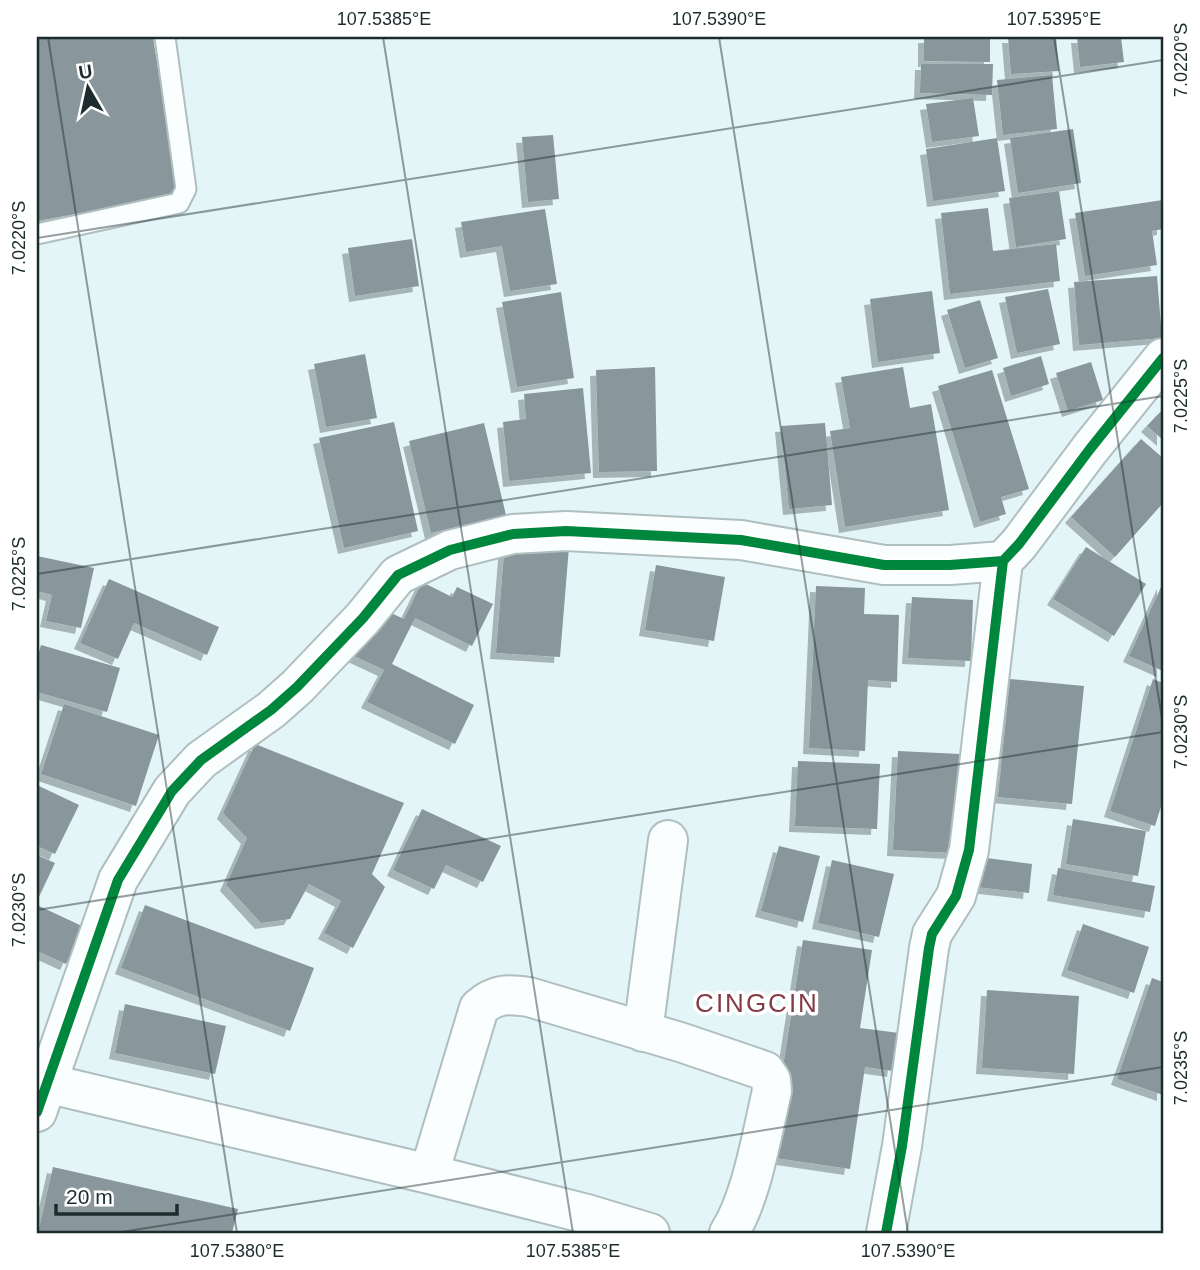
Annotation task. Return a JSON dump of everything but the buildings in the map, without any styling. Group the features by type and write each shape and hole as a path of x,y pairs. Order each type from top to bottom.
{"street":[{"path":"886,1233 902,1146 932,934 956,896 969,850 1003,561 1163,358"},
{"path":"650,1233 584,1223 429,1174 41,1098 118,880 172,791 201,760 271,710 297,687 363,618 398,575 450,550 513,534 566,531 741,540 884,565 950,565 1003,561"},
{"path":"643,1032 668,840"},
{"path":"429,1174 480,1008 497,996 506,994 529,997 765,1071 771,1080 772,1091 751,1178 737,1221 729,1233"}],"lane":[{"path":"37,233 179,203 186,189 165,37"}],"cycle path":[{"path":"37,1112 118,880 172,791 201,760 271,710 297,687 363,618 398,575 450,550 513,534 566,531 741,540 884,565 950,565 1003,561 1163,358"},
{"path":"886,1233 902,1146 932,934 956,896 969,850 1003,561"}],"district":[{"name":"CINGCIN","path":"757,1003"}]}
